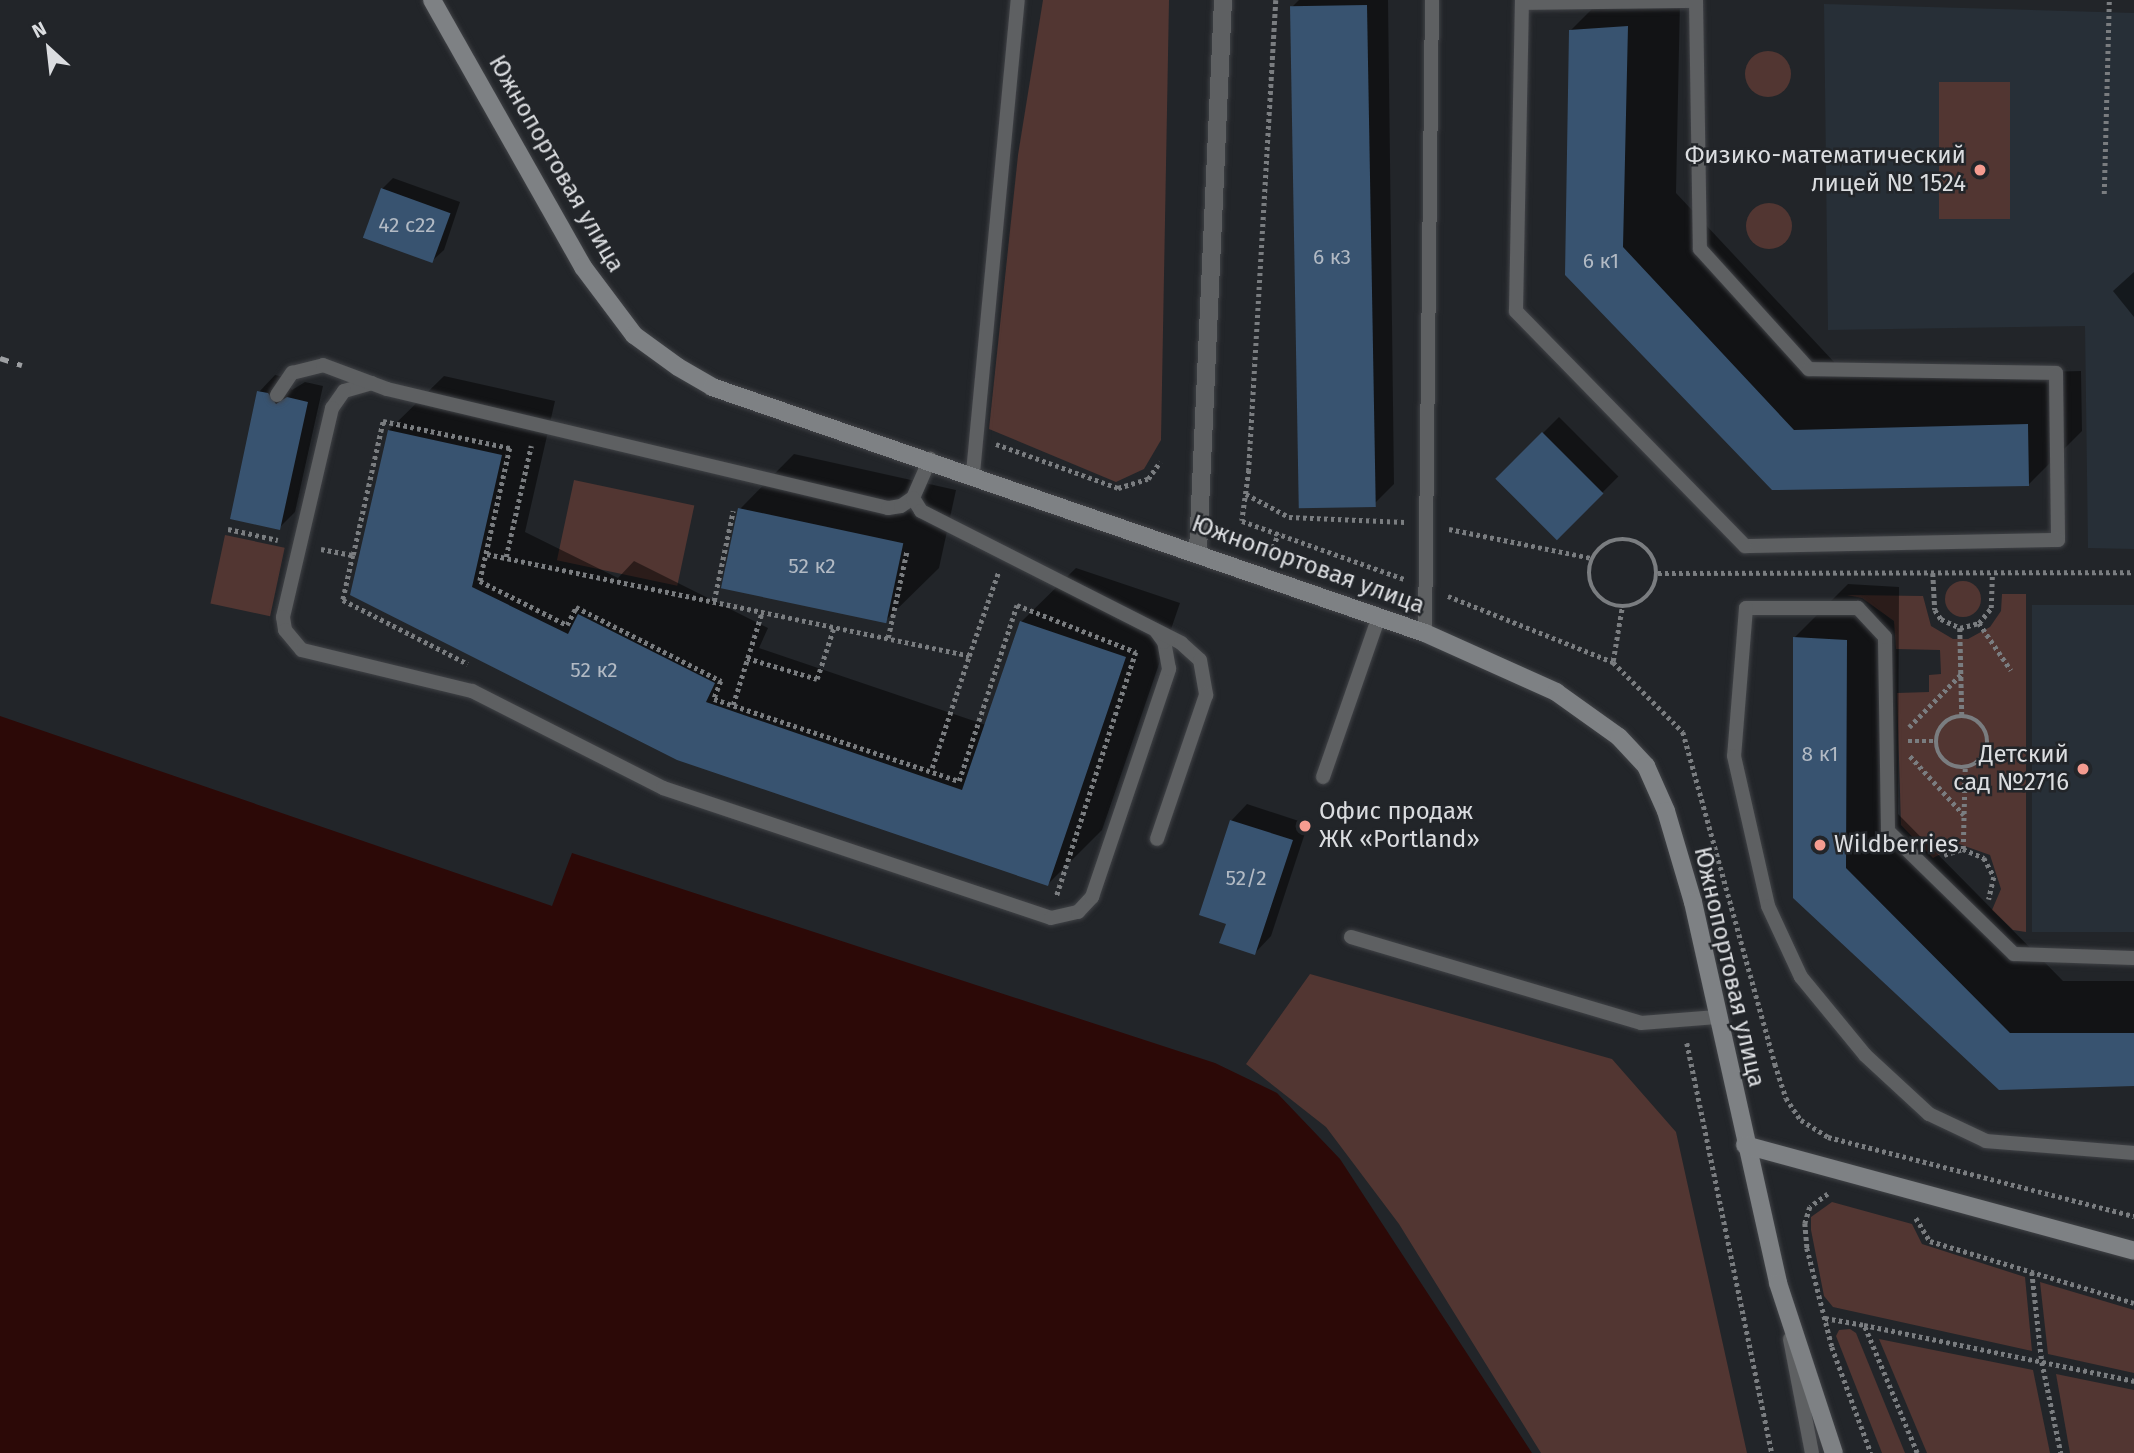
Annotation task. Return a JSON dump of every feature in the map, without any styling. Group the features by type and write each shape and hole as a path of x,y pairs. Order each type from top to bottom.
{"main road":[{"name":"Южнопортовая улица","path":"432,0 583,267 634,335 712,387 973,473 1424,633 1556,692 1619,737 1646,766 1667,811 1693,902 1745,1145 1778,1283 1834,1453"},
{"path":"1745,1145 2134,1251"}],"street":[{"path":"1198,551 1223,0"}],"lane":[{"path":"973,473 1018,0"},
{"path":"1424,633 1432,0"},
{"path":"1522,1 1696,1 1700,250 1810,369 2056,373 2058,540 1745,546 1516,311 1522,1"},
{"path":"277,395 292,373 311,365 323,365 372,383 536,425 888,508 901,506 913,498 930,459"},
{"path":"372,383 344,391 332,408 283,618 285,630 302,650 472,691 663,788 1051,918 1077,912 1092,897 1169,669 1164,642 1156,631"},
{"path":"913,498 922,511 1191,649 1200,660 1208,685 1157,839"},
{"path":"2134,958 2014,954 1888,831 1885,637 1858,608 1746,608 1734,756 1768,906 1801,977 1865,1055 1929,1114 1986,1141 2134,1153"},
{"path":"1323,777 1379,616"},
{"path":"1351,937 1641,1023 1717,1017"},
{"path":"1778,1283 1812,1453"}],"path":[{"path":"1249,470 1276,0"},
{"path":"2104,194 2109,0"},
{"path":"477,668 343,600 383,421 510,448 480,581 567,625 576,607 721,681 714,699 959,781 1017,606 1136,652 1056,898 1043,894"},
{"path":"506,558 536,425"},
{"path":"977,437 1118,488 1148,479 1160,462"},
{"path":"714,601 733,511"},
{"path":"228,529 353,555"},
{"path":"1615,539 1645,546 1658,573 1655,588 1645,600 1622,607 1602,601 1592,588 1588,573 1601,546 1615,539"},
{"path":"888,638 907,550"},
{"path":"487,554 969,656"},
{"path":"932,768 1004,554"},
{"path":"1658,573 2134,572"},
{"path":"1933,573 1935,610 1941,619 1960,628 1979,623 1991,608 1992,573"},
{"path":"1613,662 1622,607"},
{"path":"733,705 762,612"},
{"path":"1979,623 2011,670"},
{"path":"747,658 817,679 834,627"},
{"path":"1960,628 1962,717"},
{"path":"1905,731 1961,674"},
{"path":"1962,717 1980,724 1987,738 1985,755 1965,768 1947,764 1936,741 1942,725 1962,717"},
{"path":"1904,749 1964,815"},
{"path":"1963,849 1965,768"},
{"path":"1928,870 1944,855 1963,849 1984,858 1994,877 1990,898 1976,917"},
{"path":"1682,1019 1772,1453"},
{"path":"1839,1194 1831,1193 1810,1206 1805,1223 1825,1318 1871,1453"},
{"path":"1907,1215 1919,1219 1930,1241 2134,1303"},
{"path":"2032,1272 2042,1362 2061,1453"},
{"path":"1825,1318 2134,1381"},
{"path":"1864,1325 1917,1453"}],"shaded area":[{"path":"1043,0 1169,0 1161,440 1144,469 1116,482 989,429 1018,155"},
{"name":"Физико-математический лицей № 1524","path":"1824,4 2134,13 2134,549 2088,548 2085,326 1828,330"},
{"path":"1768,51 1784,58 1791,74 1784,90 1768,97 1752,90 1745,74 1752,58"},
{"path":"1939,82 2010,82 2010,219 1939,219"},
{"path":"1769,203 1785,210 1792,226 1785,242 1769,249 1753,242 1746,226 1753,210"},
{"path":"574,480 694,506 677,586 557,560"},
{"path":"225,535 285,548 270,616 210,603"},
{"path":"1963,581 1976,586 1981,599 1976,612 1963,617 1950,612 1945,599 1950,586"},
{"path":"2002,594 2026,594 2026,932 2013,930 1992,910 2001,889 1990,855 1959,844 1933,858 1901,825 1897,693 1929,692 1929,675 1941,674 1940,650 1896,649 1894,621 1862,598 1847,595 1923,596 1931,626 1953,639 1968,639 1990,627 2001,611"},
{"name":"Детский сад №2716","path":"2032,605 2134,605 2134,932 2032,932"},
{"path":"0,716 552,906 572,853 1215,1063 1277,1093 1340,1159 1532,1453 0,1453"},
{"path":"1310,974 1612,1059 1676,1132 1747,1453 1541,1453 1399,1224 1326,1127 1246,1064"},
{"path":"1832,1202 1912,1224 1922,1244 2025,1277 2032,1351 1833,1307 1824,1296 1811,1230 1811,1217"},
{"path":"2040,1282 2134,1310 2134,1373 2048,1354"},
{"path":"1850,1329 1856,1333 1905,1453 1882,1453 1836,1336 1839,1330"},
{"path":"1879,1339 2033,1370 2050,1453 1927,1453"},
{"path":"2056,1374 2134,1390 2134,1453 2070,1453"}],"building":[{"path":"1367,5 1376,507 1299,508 1290,6"},
{"path":"1628,26 1623,247 1794,430 2028,424 2029,486 1772,490 1565,275 1569,30"},
{"path":"381,188 451,213 432,263 363,238"},
{"path":"257,391 268,393 276,404 287,397 308,402 280,530 230,519"},
{"path":"388,430 502,455 472,587 568,634 578,614 715,683 706,702 962,790 1020,621 1126,657 1048,886 677,760 350,595"},
{"path":"1542,432 1604,494 1557,540 1495,479"},
{"path":"738,508 903,543 886,623 721,588"},
{"path":"1793,637 1847,640 1846,868 2010,1033 2134,1033 2134,1086 1999,1090 1793,898"},
{"path":"1230,820 1293,840 1255,955 1219,943 1226,924 1199,915"}],"railway":[{"path":"0,358 22,365"}],"place":[{"name":"Физико-математический лицей № 1524","path":"1980,170"},
{"name":"Детский сад №2716","path":"2083,769"},
{"name":"Офис продаж ЖК «Portland»","path":"1305,826"},
{"name":"Wildberries","path":"1820,845"}]}
